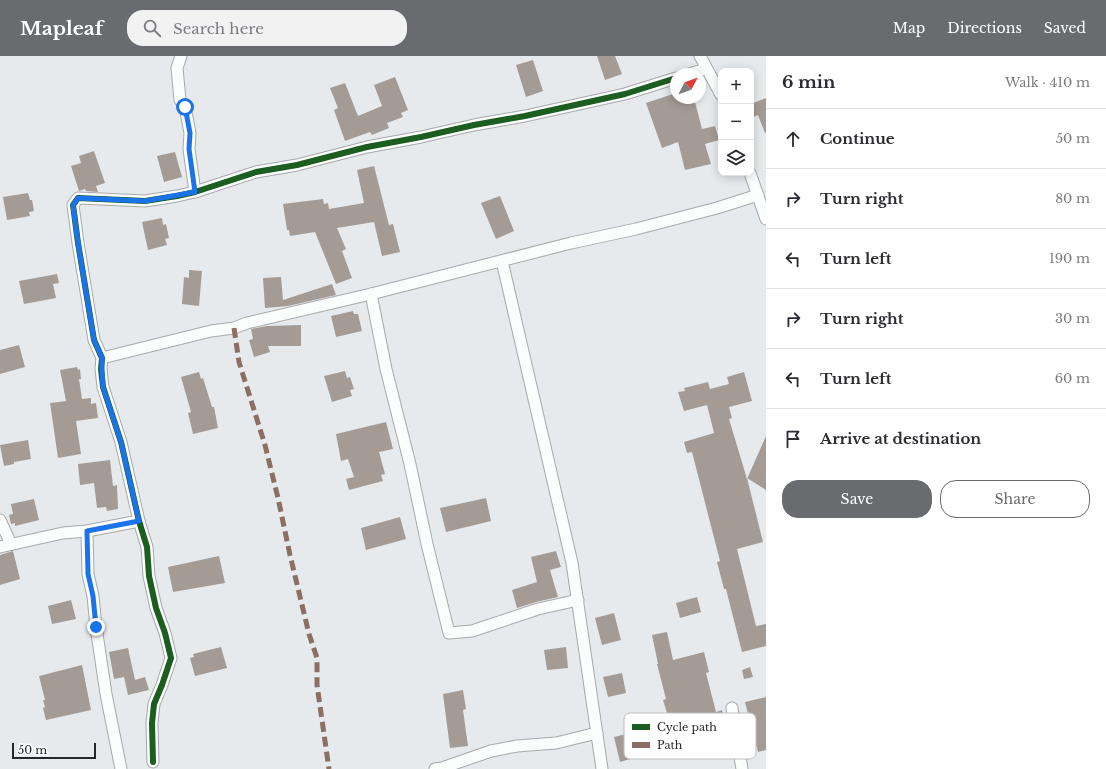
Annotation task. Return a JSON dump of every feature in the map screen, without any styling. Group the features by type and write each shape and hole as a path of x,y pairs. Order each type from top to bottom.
{"street":[{"path":"181,56 177,68 180,100 185,107 190,133 189,149 195,192"},
{"path":"700,56 706,68"},
{"path":"706,69 718,90"},
{"path":"153,762 152,723 154,704 171,658 166,633 156,608 149,576 147,547 139,521 121,442 103,387 102,358 94,340 78,243 73,205 78,198 145,201 195,192 256,172 297,166 367,147 610,98 670,80"},
{"path":"751,176 766,219"},
{"path":"102,358 129,350 211,331 234,328 247,323 371,294 572,243 636,229 717,208 758,195"},
{"path":"502,261 572,563 602,769"},
{"path":"371,294 386,369 410,464 426,544 449,633 472,631 538,609 578,600"},
{"path":"0,520 11,544"},
{"path":"0,547 63,533 87,531 139,521"},
{"path":"87,531 88,574 93,596 106,694 121,769"},
{"path":"732,708 733,713"},
{"path":"435,769 442,768 490,751 517,746 556,744 597,733"},
{"path":"740,759 742,769"}],"building":[{"path":"597,56 615,56 622,74 605,80"},
{"path":"533,60 543,91 526,97 516,65"},
{"path":"395,77 408,110 401,113 403,117 387,123 389,128 372,135 370,132 345,141 334,110 338,108 330,88 345,83 358,116 382,106 374,85"},
{"path":"670,95 670,104 696,104 702,129 715,126 718,136 718,140 705,144 711,164 685,170 678,142 662,148 646,103"},
{"path":"766,98 766,133 758,115 754,117 754,103"},
{"path":"94,151 105,183 96,186 98,192 86,191 85,189 79,191 71,166 81,163 79,156"},
{"path":"175,152 182,177 164,182 157,156"},
{"path":"374,166 389,225 393,224 400,252 382,256 374,222 337,228 346,249 342,251 352,278 336,284 315,232 290,236 289,230 287,230 283,204 323,199 324,204 328,203 329,209 364,203 357,170"},
{"path":"28,193 30,200 32,200 34,211 29,212 30,216 7,220 3,197"},
{"path":"500,196 514,231 496,239 481,203"},
{"path":"162,218 163,225 166,224 169,238 165,239 167,245 148,250 142,222"},
{"path":"189,270 202,271 199,306 182,304 184,277 189,278"},
{"path":"57,274 59,283 53,284 56,298 24,304 19,281"},
{"path":"281,277 283,300 332,284 336,295 288,306 265,308 263,278"},
{"path":"353,311 354,314 358,314 362,331 336,337 331,316"},
{"path":"301,325 301,346 268,346 270,352 254,357 249,340 253,339 251,329 267,326"},
{"path":"19,345 25,367 0,374 0,350"},
{"path":"77,367 78,370 80,369 81,379 79,379 82,399 91,398 91,404 96,403 98,418 76,421 81,454 58,458 50,403 66,401 60,370"},
{"path":"345,371 347,378 350,377 354,389 350,390 352,396 332,402 324,376"},
{"path":"199,372 201,379 203,378 212,407 214,407 218,428 193,434 188,413 191,412 181,377"},
{"path":"744,372 752,401 729,407 732,418 729,419 747,479 763,542 737,549 756,626 766,624 766,646 742,652 726,589 724,589 717,562 720,561 692,452 687,453 684,442 714,433 707,405 684,411 678,392 685,391 684,388 708,382 710,389 729,384 727,377"},
{"path":"386,422 393,449 379,452 385,474 381,475 383,481 349,490 346,479 354,477 348,459 341,461 336,434"},
{"path":"766,436 766,490 747,478"},
{"path":"28,440 31,459 14,462 14,464 4,466 0,445"},
{"path":"110,460 113,486 117,485 118,509 107,511 106,507 97,508 94,483 80,485 78,464"},
{"path":"486,498 491,521 446,532 440,508"},
{"path":"34,499 39,520 15,526 15,523 11,524 9,515 13,514 11,504"},
{"path":"400,517 406,539 366,550 361,528"},
{"path":"13,551 20,579 0,585 0,555"},
{"path":"556,551 561,567 550,570 558,597 517,608 512,590 537,582 531,557"},
{"path":"219,556 225,583 173,592 168,567"},
{"path":"697,597 701,612 680,618 676,603"},
{"path":"71,600 76,619 52,624 48,606"},
{"path":"614,613 621,640 602,645 595,618"},
{"path":"667,632 673,660 704,652 709,672 706,673 716,712 722,710 723,713 667,713 663,700 666,699 657,664 652,635"},
{"path":"221,647 227,668 195,676 190,658 194,657 193,654"},
{"path":"566,647 568,668 547,670 544,650"},
{"path":"128,648 135,680 145,677 149,690 128,695 124,677 114,679 109,652"},
{"path":"82,665 91,710 46,720 43,708 45,707 43,700 45,700 39,676"},
{"path":"750,667 753,677 744,679 742,670"},
{"path":"622,673 626,693 608,697 603,677"},
{"path":"463,690 466,709 463,710 468,746 450,748 443,694"},
{"path":"766,697 766,750 758,752 756,744 756,713 748,713 745,702"},
{"path":"624,734 624,759 630,759 620,762 614,737"}],"marked path":[{"path":"234,328 239,362 265,445 309,634 317,658 317,685 329,769"}],"cycle path":[{"path":"153,762 152,723 154,704 171,658 165,633 156,608 149,576 147,547 139,521 121,442 103,387 101,369 102,358 94,340 78,243 73,205 78,198 145,201 177,196 195,192 256,172 297,165 367,147 525,116 625,94 670,80"}],"route":[{"path":"96,627 93,596 88,574 87,531 139,521 121,442 103,387 102,358 94,340 73,205 78,198 145,201 195,192 189,149 190,133 185,107"}]}
